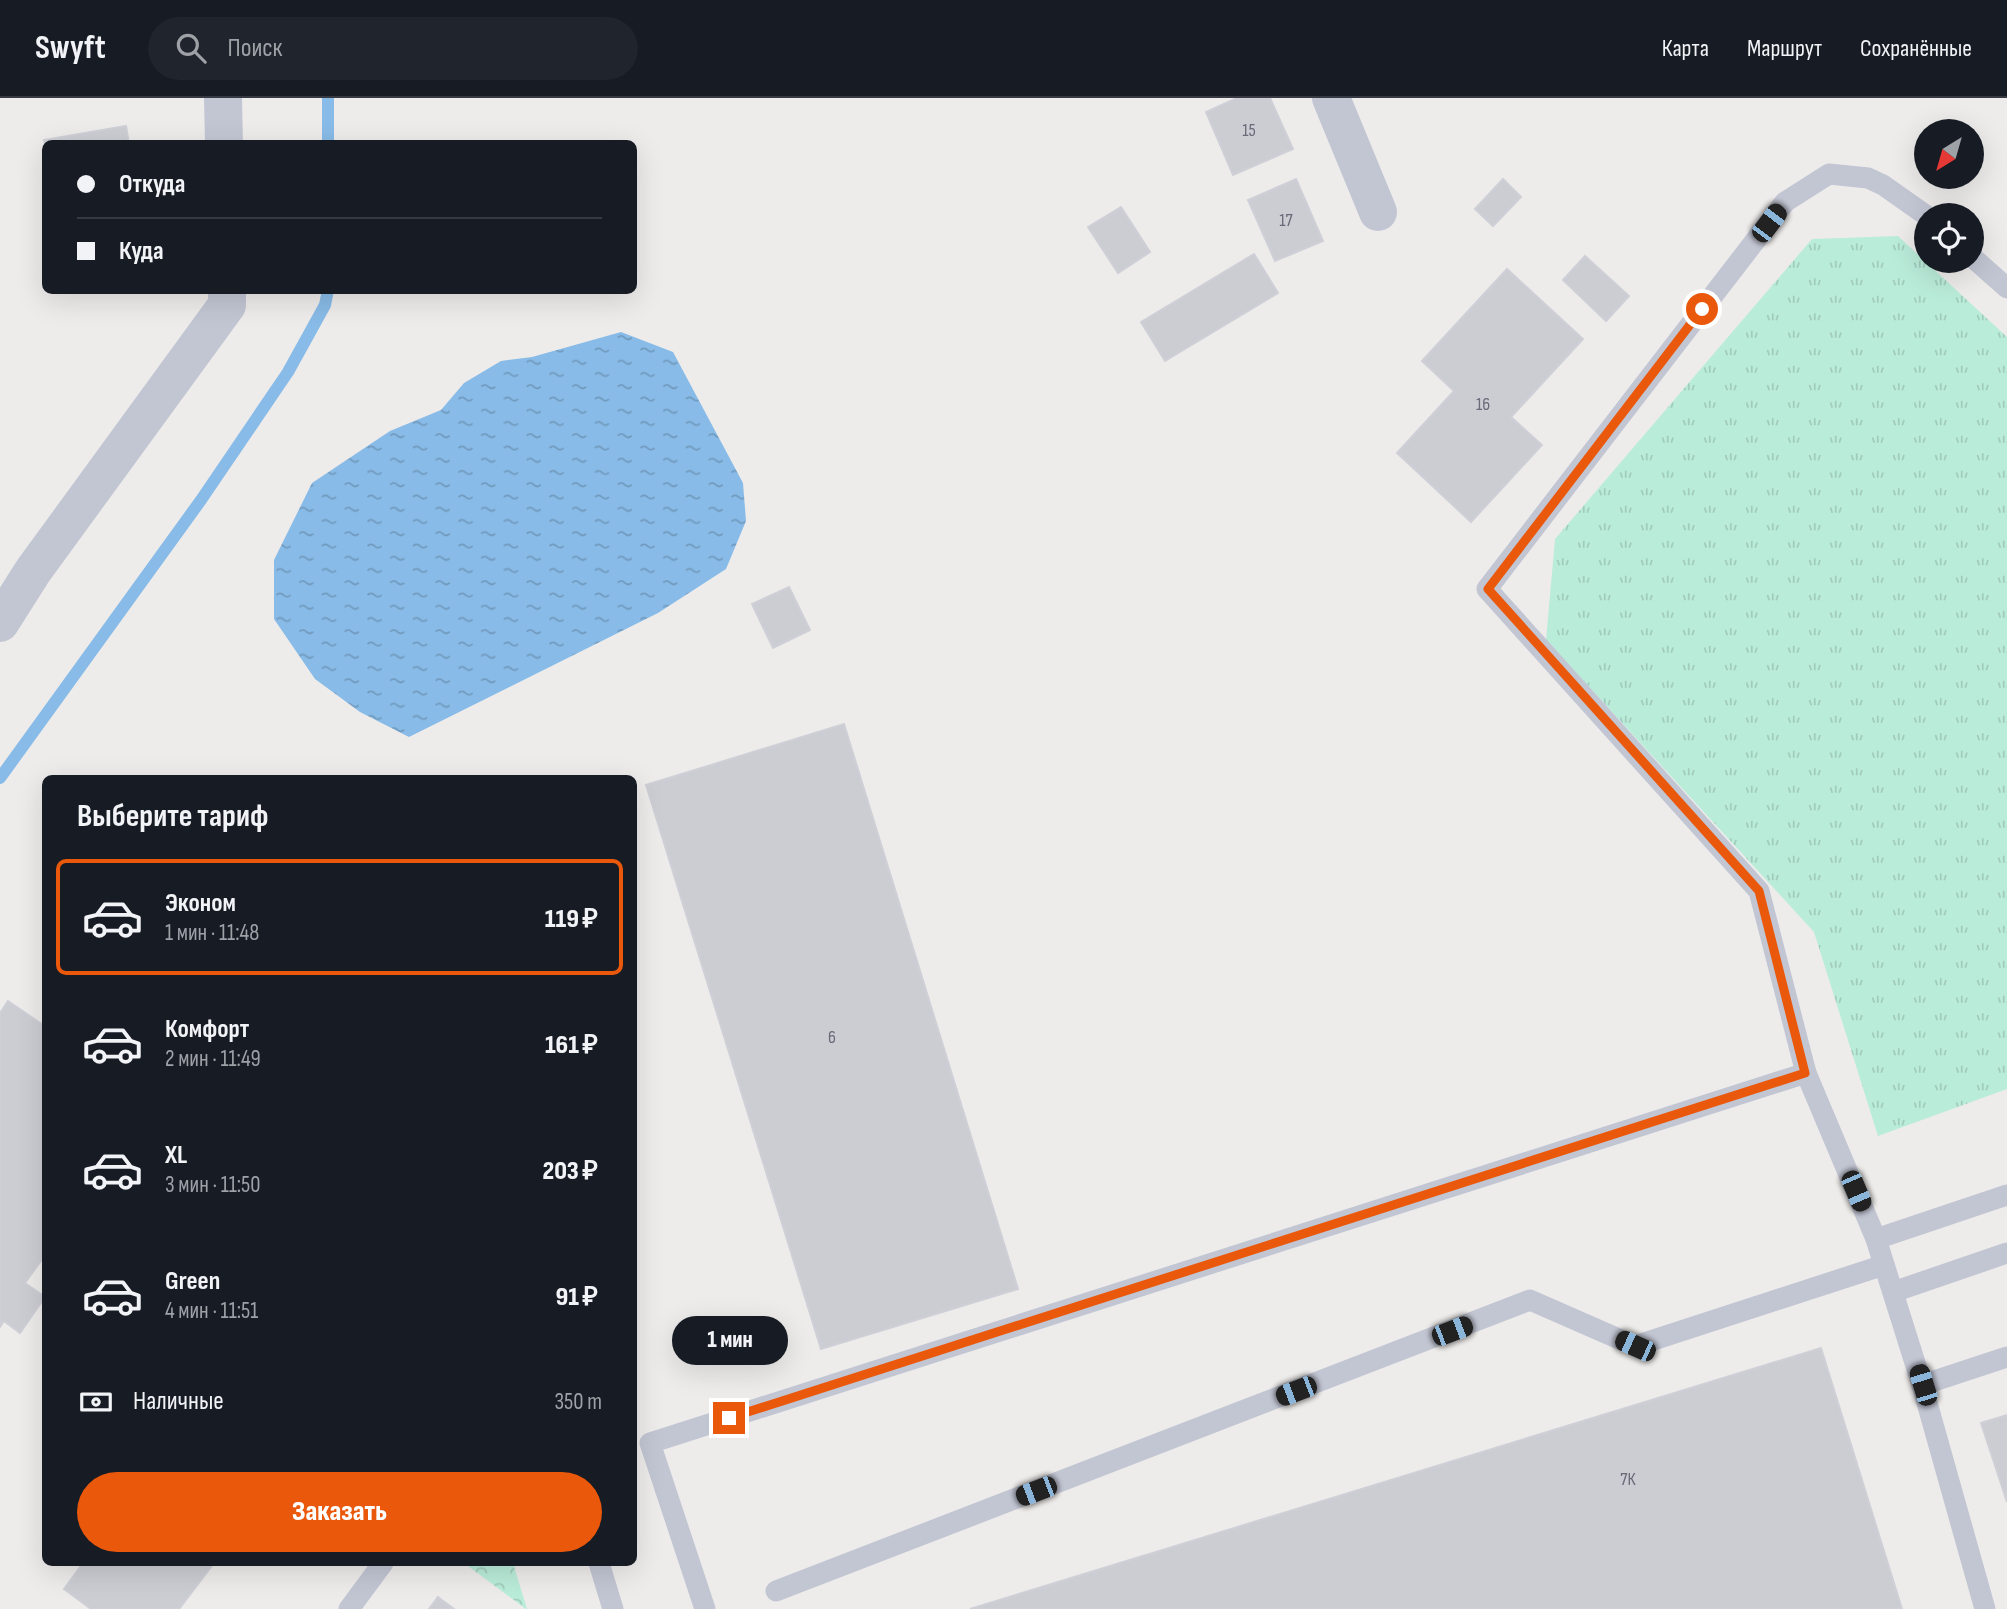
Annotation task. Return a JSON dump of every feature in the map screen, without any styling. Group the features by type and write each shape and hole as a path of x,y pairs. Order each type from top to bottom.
{"street":[{"path":"223,98 224,140"},
{"path":"1331,98 1378,212"},
{"path":"0,622 33,571 227,305 227,294"}],"lane":[{"path":"1914,208 1868,178 1829,174 1785,202 1488,589 1759,891 1805,1073 1876,1239 1923,1385 1986,1609"},
{"path":"1984,268 2007,288"},
{"path":"705,1609 650,1443 1805,1073"},
{"path":"1876,1239 2007,1195"},
{"path":"1893,1292 2007,1253"},
{"path":"776,1591 1530,1300 1635,1346 1884,1265"},
{"path":"1923,1385 2007,1357"},
{"path":"349,1609 381,1566"},
{"path":"600,1566 614,1609"}],"green space":[{"path":"1898,236 1914,251 1914,273 1938,273 2007,337 2007,1089 1878,1136 1814,932 1546,640 1555,539 1812,239"},
{"path":"468,1566 514,1566 526,1609"}],"water":[{"path":"621,332 673,352 743,483 746,521 726,569 658,613 409,737 360,712 315,679 274,619 274,560 312,483 390,431 441,410 464,383 501,361 532,357"}],"building":[{"path":"1237,98 1270,98 1293,149 1233,175 1206,112"},
{"path":"126,126 128,140 44,140"},
{"path":"1296,179 1323,241 1275,261 1248,200"},
{"path":"1503,179 1521,197 1493,226 1475,209"},
{"path":"1121,207 1150,252 1118,273 1088,227"},
{"path":"1254,254 1278,293 1165,361 1141,322"},
{"path":"1585,256 1629,296 1606,321 1563,280"},
{"path":"1507,269 1583,339 1511,417 1542,445 1471,522 1397,453 1454,391 1422,361"},
{"path":"789,587 810,630 773,648 752,604"},
{"path":"844,724 1018,1289 821,1349 646,785"},
{"path":"8,1001 42,1024 42,1260 25,1283 42,1295 42,1301 20,1333 4,1321 0,1327 0,1013"},
{"path":"1821,1348 1902,1609 970,1609"},
{"path":"2007,1415 2007,1502 1981,1423"},
{"path":"81,1566 212,1566 179,1609 91,1609 64,1589"},
{"path":"438,1597 454,1609 429,1609"}],"waterway":[{"path":"328,98 328,140"},
{"path":"0,778 201,500 288,372 325,305 327,294"}],"route":[{"path":"729,1418 1805,1073 1759,891 1488,589 1702,309"}]}
